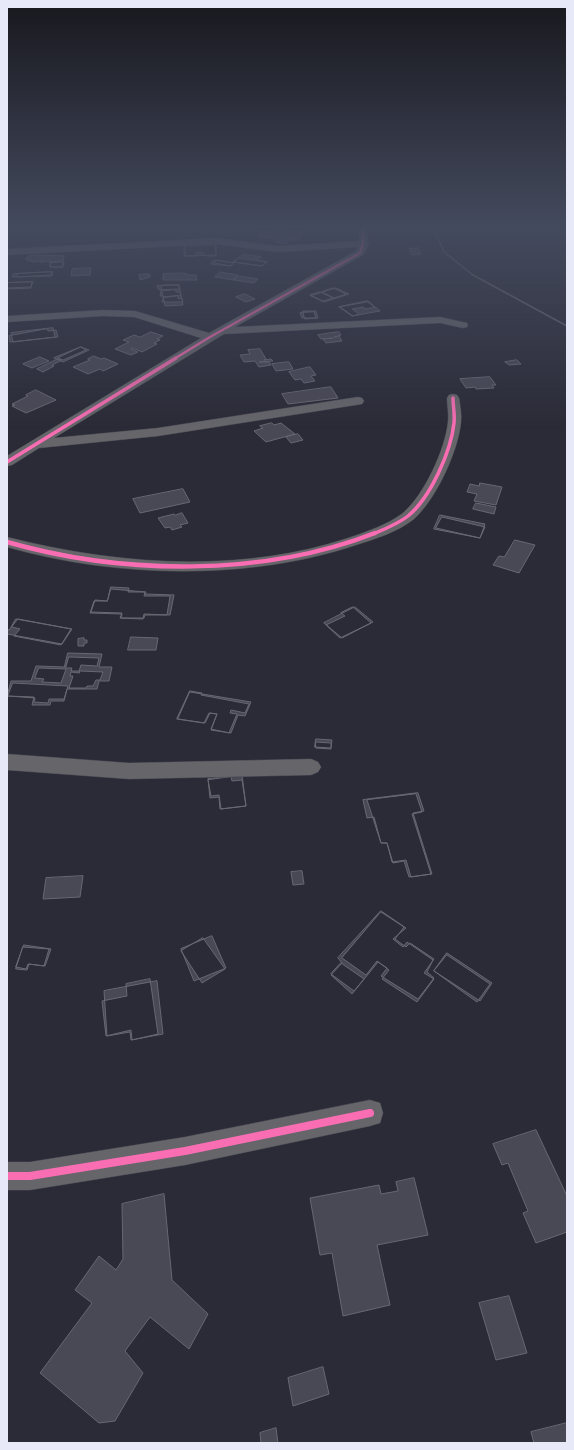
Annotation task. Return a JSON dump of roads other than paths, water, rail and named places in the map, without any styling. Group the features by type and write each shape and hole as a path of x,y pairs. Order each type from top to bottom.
{"street":[{"path":"7,462 210,337 290,293"},
{"path":"7,319 103,313 135,314 210,337"},
{"path":"222,331 440,320 463,325"},
{"path":"7,542 31,549 69,556 137,564 188,566 236,565 298,557 348,543 385,529 409,516 424,497 446,453 455,423 453,398"},
{"path":"34,444 158,432 358,401"},
{"path":"7,762 130,771 311,768"},
{"path":"7,1176 30,1176 162,1155 370,1114"}],"railway":[{"path":"506,293 567,326"}]}
